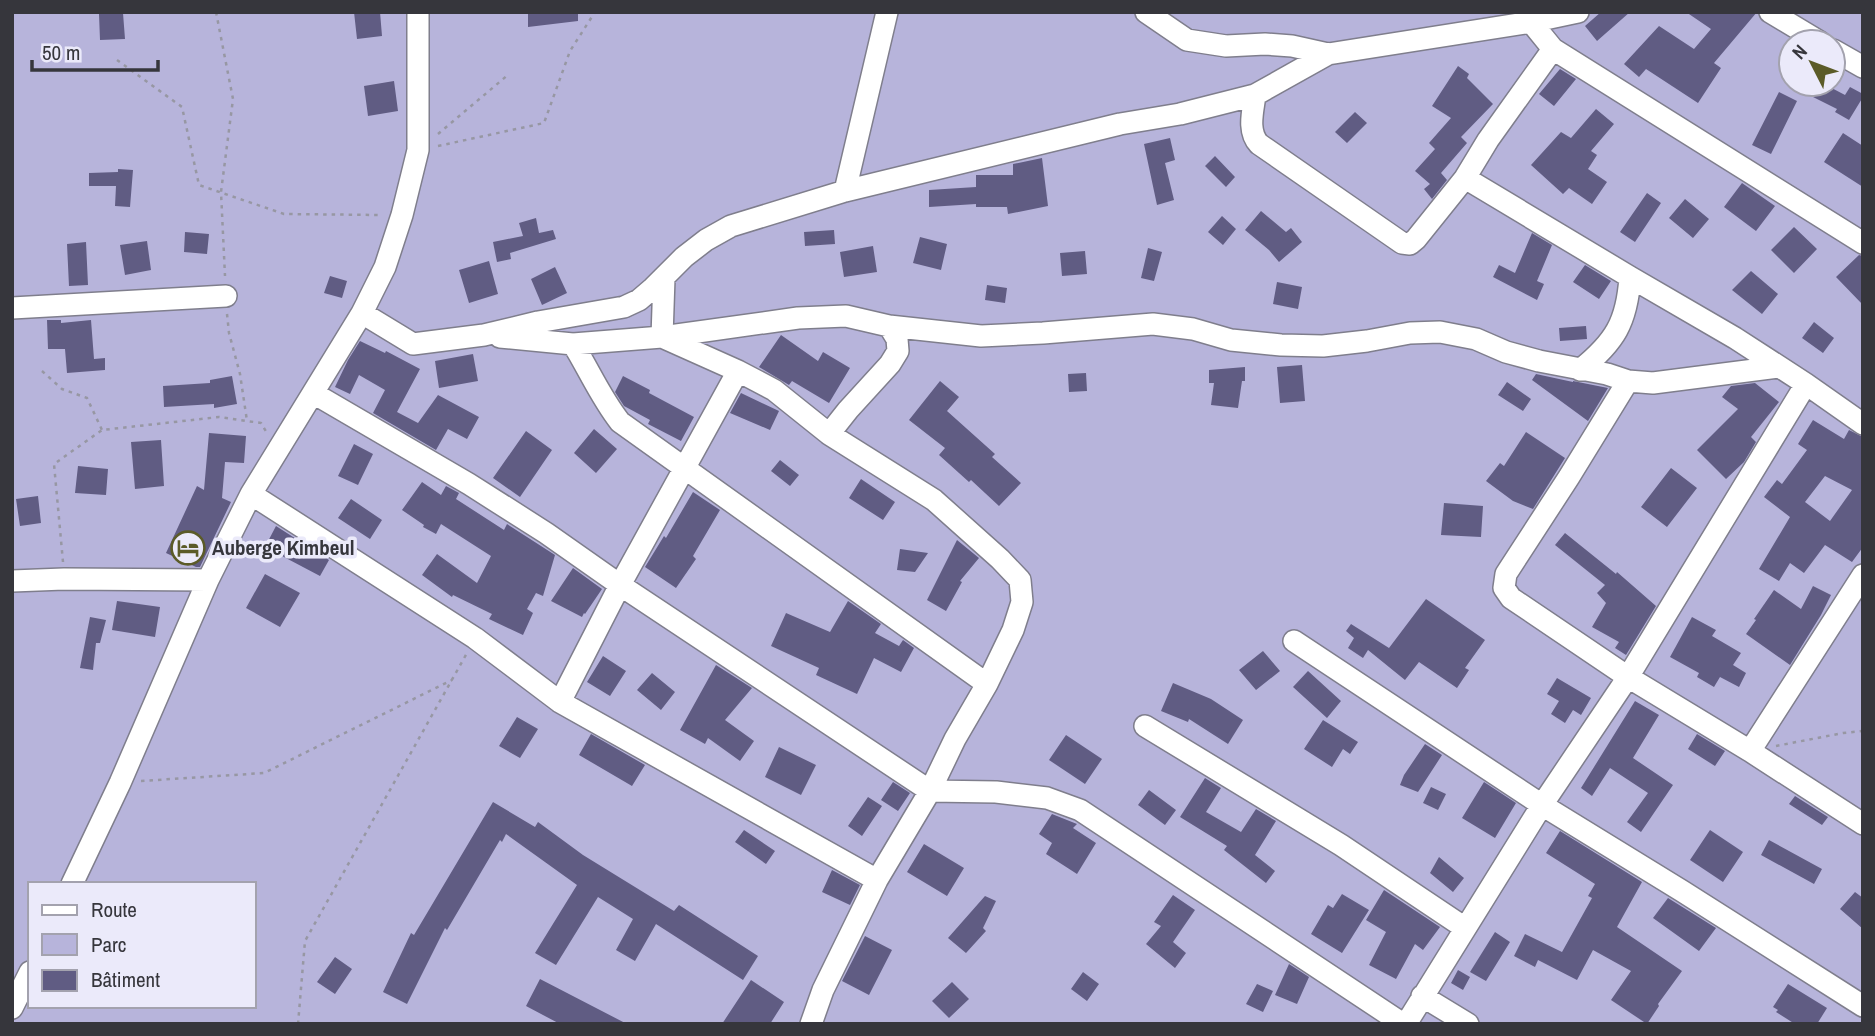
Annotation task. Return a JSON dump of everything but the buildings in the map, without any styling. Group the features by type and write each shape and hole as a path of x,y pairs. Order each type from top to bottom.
{"street":[{"path":"73,882 120,783 208,580 251,494 362,313 385,267 402,215 418,150 418,12"},
{"path":"845,191 887,12"},
{"path":"1146,12 1187,40 1226,46 1292,46 1328,54"},
{"path":"362,313 413,344 484,335 538,322 624,307 639,300 706,240 732,226 845,191 1120,124 1180,114 1255,95 1328,54 1578,12"},
{"path":"1770,12 1797,28"},
{"path":"1531,22 1553,49 1863,243"},
{"path":"1255,95 1252,130 1253,138 1259,144 1402,243 1410,244 1465,178 1488,140 1553,49"},
{"path":"1847,58 1863,67"},
{"path":"1465,178 1735,338 1863,424"},
{"path":"1580,370 1599,355 1615,335 1628,301 1630,277"},
{"path":"662,337 664,278"},
{"path":"12,308 226,296"},
{"path":"484,335 573,344 662,337 798,318 846,316 889,326 981,336 1153,324 1193,329 1231,340 1281,345 1323,346 1409,333 1440,332 1476,339 1506,352 1580,370 1607,374 1628,381 1653,383 1778,367"},
{"path":"829,434 890,364 898,351 897,339 889,326"},
{"path":"662,337 774,390 829,434 934,500 1020,580 1022,602 1013,630 930,791 877,880 823,989 811,1024"},
{"path":"573,344 607,405 620,422 987,684"},
{"path":"560,702 620,585 738,371"},
{"path":"1628,381 1506,574 1504,588 1511,597 1628,677 1863,824"},
{"path":"313,393 469,484 546,533 930,791 996,792 1047,799 1080,810 1404,1024 1542,805 1628,677 1806,384"},
{"path":"251,494 475,638 560,702 877,880"},
{"path":"1750,751 1863,575"},
{"path":"12,581 208,580"},
{"path":"1294,641 1542,805 1863,1006"},
{"path":"1145,726 1341,845 1465,928"},
{"path":"12,1008 28,976"},
{"path":"1422,996 1468,1024"}],"path":[{"path":"216,12 233,99 221,192 226,296 229,333 240,373 247,421"},
{"path":"418,150 544,123 570,51 595,12"},
{"path":"117,60 182,107 199,185 285,214 402,215"},
{"path":"418,150 509,74"},
{"path":"42,371 62,389 87,398 102,430"},
{"path":"64,579 54,464 102,430 219,417 261,423 278,450"},
{"path":"298,1024 305,941 475,638"},
{"path":"120,783 264,773 452,680"},
{"path":"1750,751 1863,731"}],"green space":[{"path":"12,12 1863,12 1863,1024 12,1024"}],"place":[{"name":"Auberge Kimbeul","path":"188,548"}]}
